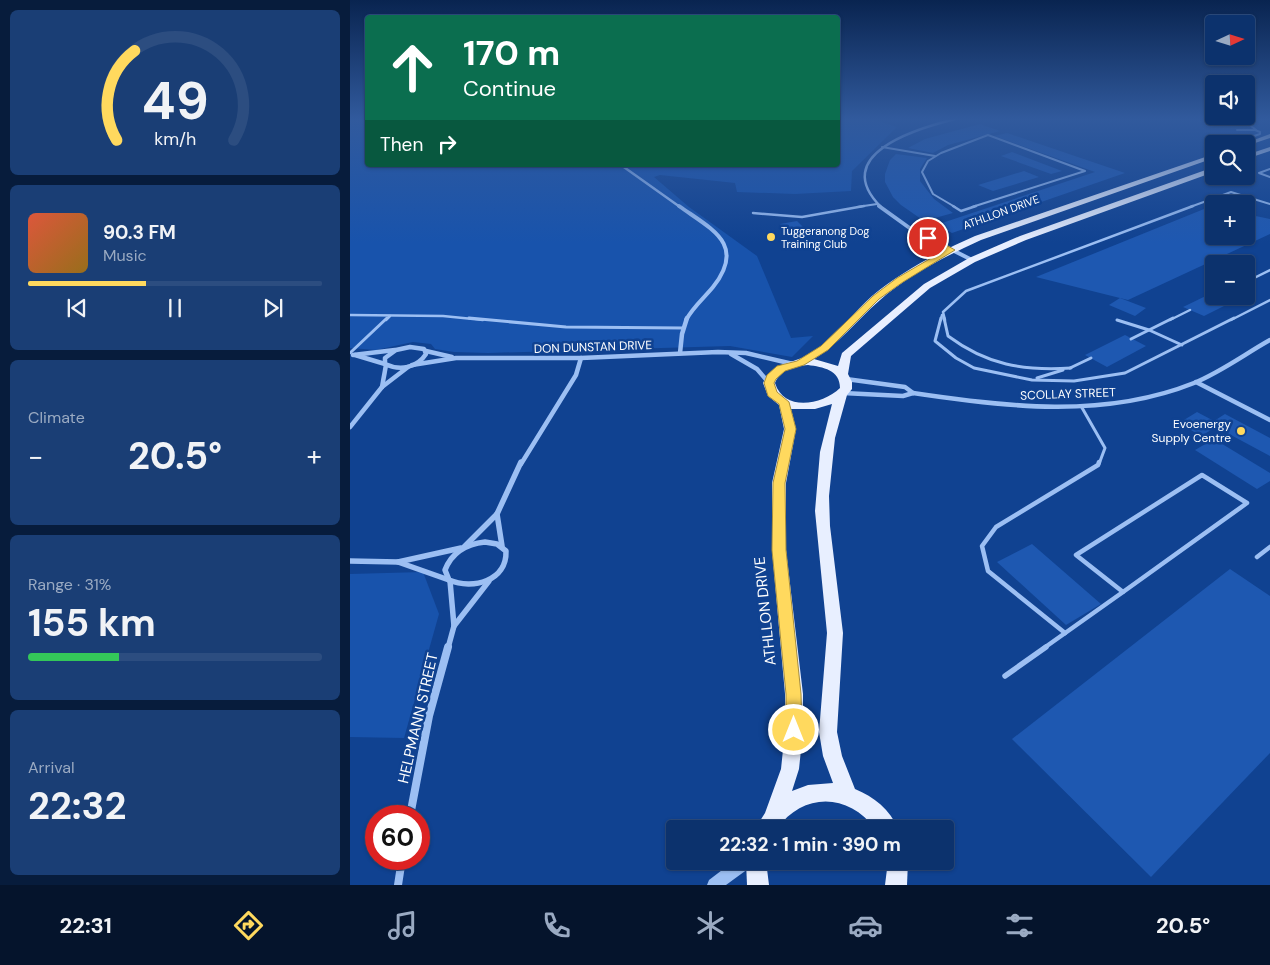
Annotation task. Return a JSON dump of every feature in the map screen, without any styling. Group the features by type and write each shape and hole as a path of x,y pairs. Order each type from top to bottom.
{"main road":[{"name":"ATHLLON DRIVE","path":"769,383 775,373 797,364 825,348 854,318 892,286 951,250 978,238 1202,160"},
{"path":"769,383 772,394 784,402 802,407 831,403 846,389 844,377 846,355 927,286 972,260 1023,238 1205,172"},
{"path":"797,364 824,365 844,377"},
{"path":"842,394 826,450 822,512 834,605 835,635 828,732 832,752 847,794"},
{"name":"ATHLLON DRIVE","path":"770,820 790,769 794,730 794,694 779,550 779,483 790,429 784,402"},
{"path":"771,820 785,804 809,793 832,791 847,794 873,810 881,820"},
{"path":"757,870 758,885"}],"street":[{"path":"870,160 866,164 863,174 864,184 877,204 895,219 917,233 972,260"},
{"path":"624,167 719,235 728,250 727,266 688,316 683,328 680,353"},
{"name":"SCOLLAY STREET","path":"842,394 903,396 913,393 1014,406 1081,406 1116,403 1148,397 1196,382 1270,340"},
{"name":"DON DUNSTAN DRIVE","path":"398,349 415,347 456,358"},
{"path":"351,354 398,349"},
{"path":"382,387 386,365 385,358 398,349"},
{"path":"350,428 382,387 422,360 426,351"},
{"name":"DON DUNSTAN DRIVE","path":"386,365 399,368 456,358 581,358 718,352 746,353 797,364"},
{"path":"731,353 757,369 769,383"},
{"path":"351,354 386,365"},
{"path":"449,580 445,570 450,558 463,548 496,514 524,458 576,375 581,358"},
{"name":"SCOLLAY STREET","path":"844,377 905,388 913,393"},
{"path":"1196,382 1270,420"},
{"path":"398,562 449,580 455,584 468,586 491,579 498,574 507,562 496,514"},
{"path":"350,561 398,562 485,542 502,546"},
{"name":"HELPMANN STREET","path":"454,626 491,579"},
{"name":"HELPMANN STREET","path":"412,805 429,716 454,626 449,580"},
{"path":"398,885 400,870"},
{"path":"714,885 735,870"}],"lane":[{"path":"929,160 922,172 932,194 961,211 1085,171 1055,160"},
{"path":"1270,169 1259,173 1270,176"},
{"path":"1270,204 1230,192 966,291 943,313 935,341 956,358 974,368 1032,380 1074,381 1125,373 1270,300"},
{"path":"753,213 802,216 877,204"},
{"path":"1255,278 1270,270"},
{"path":"1131,338 1190,310"},
{"path":"943,313 948,336 967,350 1004,365 1041,370 1071,368"},
{"path":"350,315 469,318 566,327 683,328"},
{"path":"351,354 390,316"},
{"path":"1117,320 1149,330 1182,345"},
{"path":"1032,380 1071,368 1091,358"},
{"path":"1065,633 988,571 982,546 996,527 1098,465 1105,448 1081,406"},
{"path":"1005,676 1178,553 1247,503 1202,475 1076,556 1123,592"},
{"path":"1257,557 1270,547"}],"shaded area":[{"path":"350,160 365,160 365,167 840,167 840,160 863,160 852,171 851,191 795,194 737,192 735,183 660,175 654,177 689,207 757,256 791,338 813,336 792,357 730,346 488,353 454,352 435,349 431,344 413,342 376,350 350,348"},
{"path":"423,572 439,614 404,738 350,737 350,574"}],"building":[{"path":"890,160 926,160 920,169 920,181 934,199 953,213 924,221 893,197 885,182 885,174"},
{"path":"1013,160 1034,160 1062,171 1051,174"},
{"path":"1062,160 1088,160 1125,173 952,233 936,225 1095,172"},
{"path":"1024,171 1039,177 993,191 978,185"},
{"path":"1205,209 1205,245 1246,245 1225,255 1205,255 1205,264 1128,300 1036,277"},
{"path":"1255,216 1270,219 1270,234 1255,241"},
{"path":"797,221 803,227 785,230 780,224"},
{"path":"1205,296 1205,305 1226,305 1204,316 1183,307"},
{"path":"1120,298 1146,308 1135,316 1109,305"},
{"path":"1125,335 1146,346 1107,367 1085,355"},
{"name":"Evoenergy Supply Centre","path":"1197,412 1214,421 1225,414 1270,438 1270,456 1216,427 1201,436 1179,423"},
{"path":"1214,439 1270,473 1270,481 1257,489 1195,450"},
{"path":"1032,544 1101,604 1066,625 997,562"},
{"path":"1230,569 1270,596 1270,753 1151,877 1012,739"}],"place":[{"name":"Tuggeranong Dog Training Club","path":"771,237"},
{"name":"Evoenergy Supply Centre","path":"1241,431"}],"route":[{"path":"794,730 794,694 779,550 779,483 790,429 784,402 772,394 769,383 771,377 781,368 800,363 825,348 876,298 900,280 951,250 928,238"}]}
